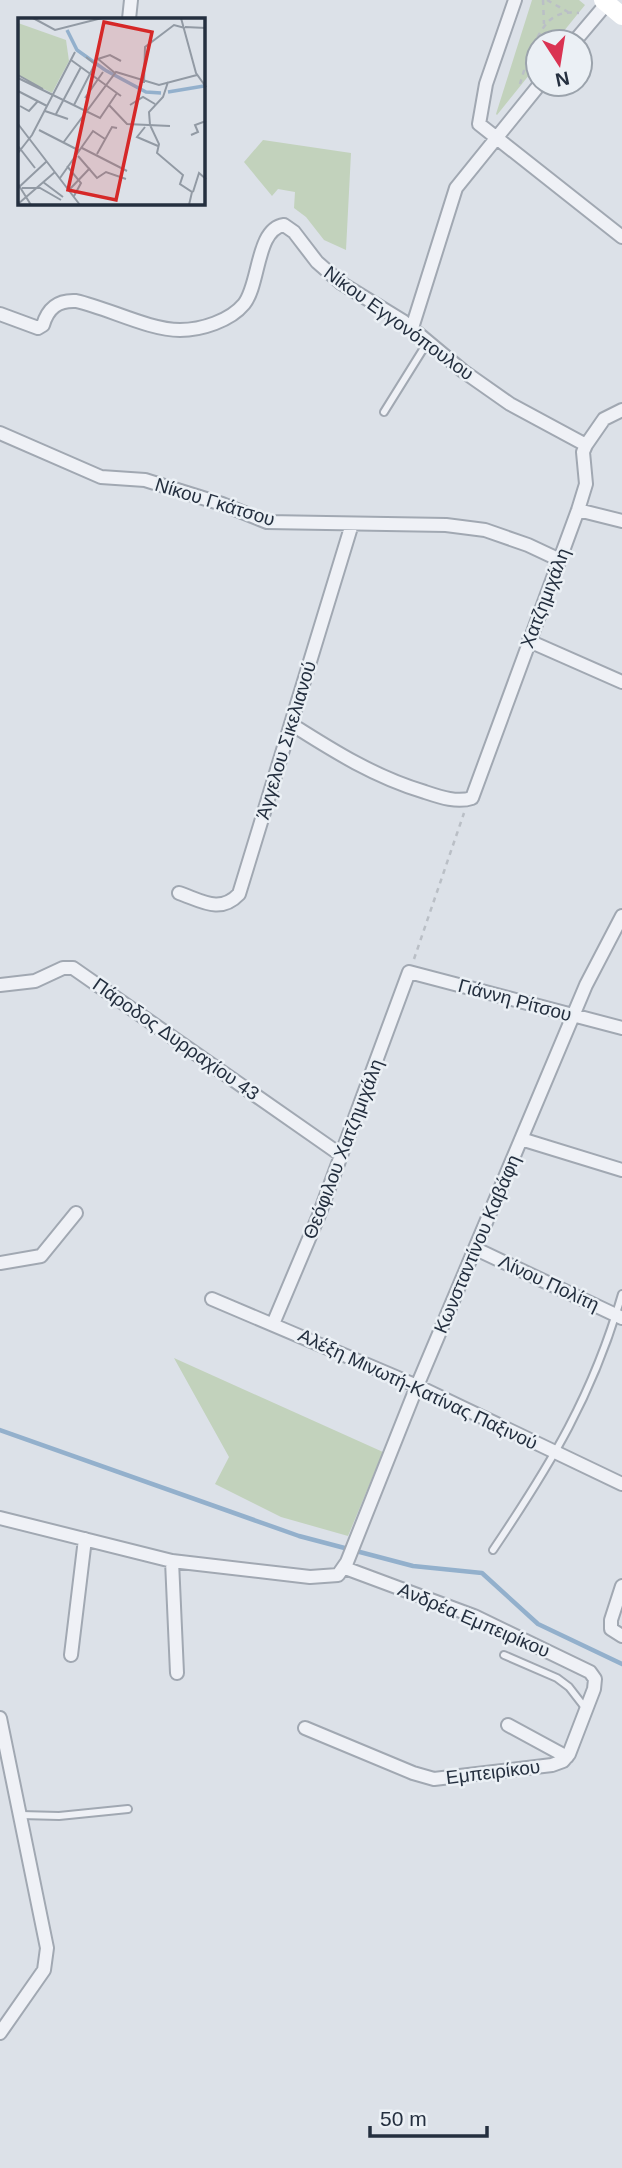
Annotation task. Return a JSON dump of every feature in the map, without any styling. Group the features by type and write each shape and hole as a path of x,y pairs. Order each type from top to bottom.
{"main road":[{"path":"605,1 622,16"}],"street":[{"path":"129,18 131,0"},
{"path":"515,0 486,84 479,124 622,237"},
{"path":"585,28 605,1"},
{"path":"412,328 456,188 528,98"},
{"name":"Νίκου Εγγονόπουλου","path":"0,314 38,328 43,325 52,307 76,301 170,329 200,328 229,315 244,304 254,282 267,237 274,228 284,225 294,232 317,262 334,277 412,328 427,343 510,404 586,445"},
{"path":"586,445 604,419 622,410"},
{"name":"Νίκου Γκάτσου","path":"0,433 101,477 145,480 222,504 267,522 446,525 485,530 560,560"},
{"name":"Χατζημιχάλη","path":"470,799 578,510 586,484 583,452 586,445"},
{"path":"578,510 622,521"},
{"name":"Άγγελου Σικελιανού","path":"179,894 222,906 239,894 352,524"},
{"path":"529,640 622,682"},
{"path":"291,724 383,778 444,798 470,799"},
{"name":"Κωνσταντίνου Καβάφη","path":"343,1568 573,1016 595,966 622,916"},
{"name":"Πάροδος Δυρραχίου 43","path":"0,985 35,981 63,968 73,968 341,1155"},
{"name":"Γιάννη Ρίτσου","path":"409,972 622,1028"},
{"name":"Θεόφιλου Χατζημιχάλη","path":"273,1324 308,1242 409,972"},
{"path":"521,1139 622,1170"},
{"path":"0,1263 41,1256 76,1213"},
{"name":"Λίνου Πολίτη","path":"476,1249 619,1317"},
{"name":"Αλέξη Μινωτή-Κατίνας Παξινού","path":"212,1299 417,1386 622,1484"},
{"path":"0,1518 172,1561 310,1577 343,1568"},
{"path":"71,1655 85,1539"},
{"path":"172,1561 177,1673"},
{"name":"Ανδρέα Εμπειρίκου","path":"343,1568 474,1616 590,1672 595,1683"},
{"path":"622,1586 611,1620 611,1629 622,1636"},
{"name":"Εμπειρίκου","path":"305,1728 413,1773 434,1779 552,1765 567,1757 587,1711 595,1683"},
{"path":"0,1718 46,1938 47,1957 41,1975 0,2033"},
{"path":"508,1725 567,1757"}],"lane":[{"path":"384,412 427,343"},
{"path":"493,1550 556,1453 587,1395 619,1317 622,1294"},
{"path":"504,1655 557,1678 569,1687 587,1711"},
{"path":"21,1815 59,1816 128,1810"}],"path":[{"path":"516,113 522,76 544,27 545,0 568,12 579,13"},
{"path":"544,27 556,16 568,12"},
{"path":"409,972 470,799"}],"green space":[{"path":"532,0 579,0 585,5 566,28 524,28 524,81 496,114"},
{"path":"263,140 351,153 346,250 324,240 306,217 294,208 295,192 278,189 272,196 244,162"},
{"path":"174,1358 383,1452 348,1536 281,1517 215,1484 229,1457"}],"waterway":[{"path":"0,1430 299,1536 413,1566 482,1573 538,1624 622,1664"}]}
